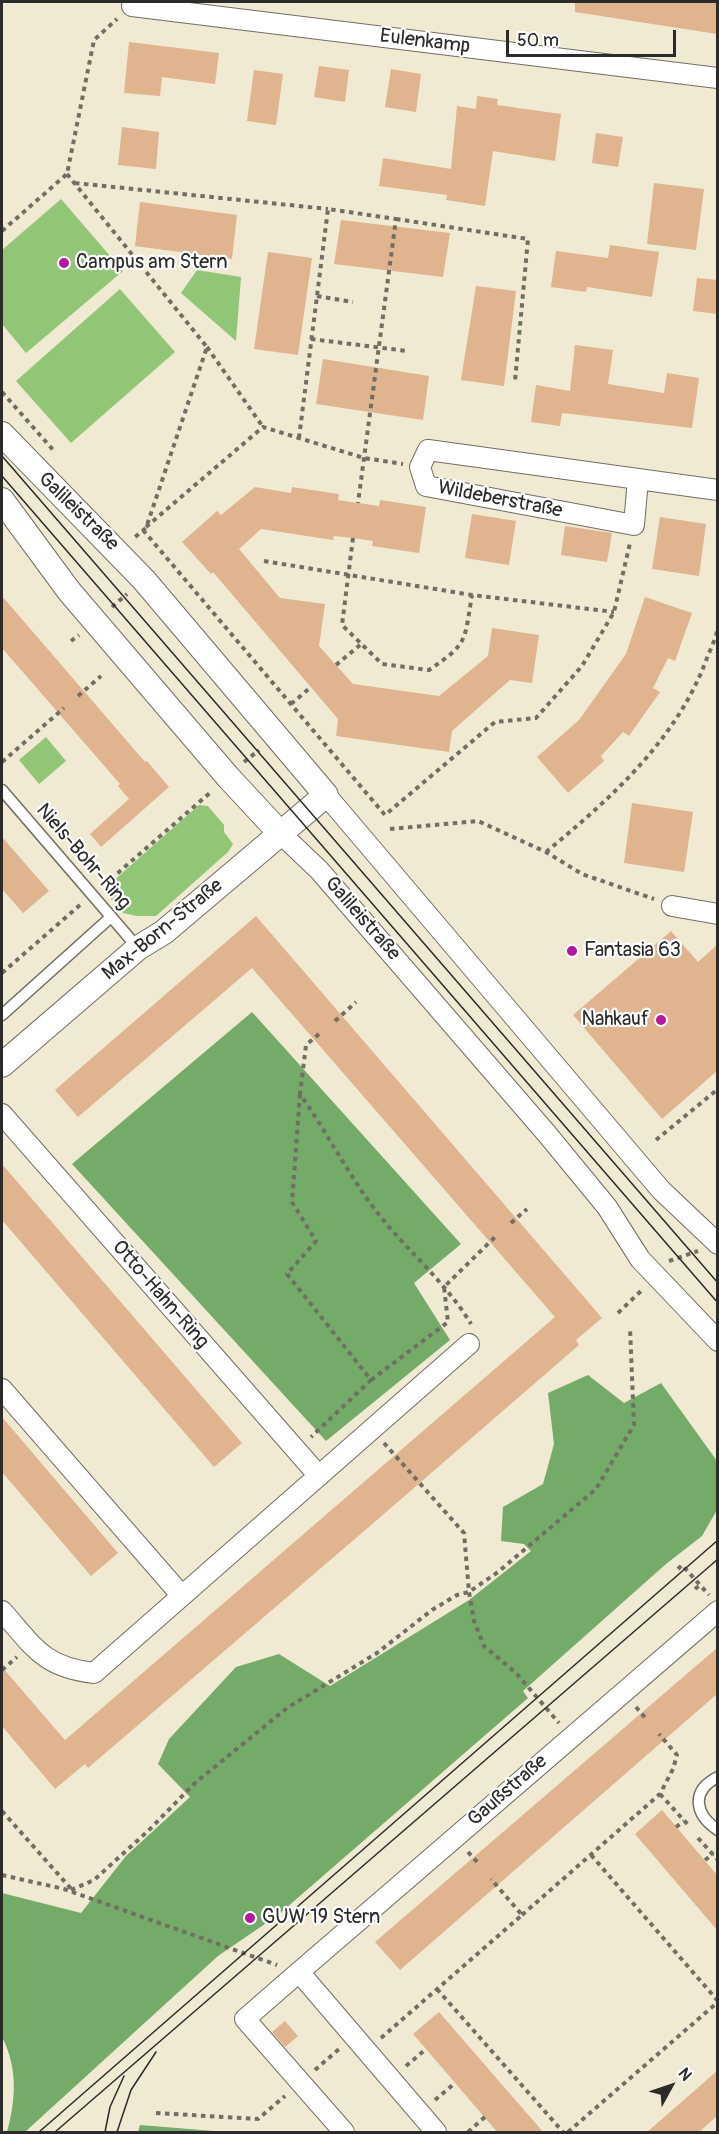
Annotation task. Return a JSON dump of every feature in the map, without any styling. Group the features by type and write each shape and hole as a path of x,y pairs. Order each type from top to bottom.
{"street":[{"name":"Eulenkamp","path":"132,6 717,78"},
{"name":"Galileistraße","path":"2,434 144,579 662,1190 717,1244"},
{"name":"Wildeberstraße","path":"634,525 426,486 420,467 428,450 717,490"},
{"path":"634,525 638,479"},
{"name":"Galileistraße","path":"2,500 95,621 228,777 280,833 319,870 540,1125 607,1207 640,1259 717,1341"},
{"name":"Max-Born-Straße","path":"2,1065 138,948 164,932 326,795"},
{"path":"672,906 717,914"},
{"name":"Otto-Hahn-Ring","path":"2,1114 319,1476"},
{"path":"2,1611 42,1657 67,1670 94,1673 469,1344"},
{"path":"2,1389 182,1596"},
{"name":"Gaußstraße","path":"344,2133 245,2019 571,1737 715,1604"},
{"path":"299,1972 436,2133"}],"lane":[{"name":"Niels-Bohr-Ring","path":"2,790 138,948"},
{"name":"Max-Born-Straße","path":"2,1015 111,917"},
{"path":"717,1777 708,1782 699,1799 702,1818 717,1830"}],"path":[{"path":"2,231 67,174 94,40 132,6"},
{"path":"67,174 207,347 263,427 364,458 420,467"},
{"path":"74,183 328,209 528,239 515,381"},
{"path":"299,438 328,209"},
{"path":"358,503 396,219"},
{"path":"317,296 353,302"},
{"path":"311,339 406,351"},
{"path":"145,529 207,347"},
{"path":"2,392 57,455"},
{"path":"118,551 263,427"},
{"path":"145,529 386,815 495,722 536,718 582,666 614,612 634,525"},
{"path":"353,538 342,625 382,664 429,670 456,652 464,639 472,595"},
{"path":"71,642 169,559"},
{"path":"264,561 472,595 614,612"},
{"path":"546,852 606,802 657,747 697,685 717,628"},
{"path":"336,665 360,645"},
{"path":"78,696 100,676"},
{"path":"291,704 311,687"},
{"path":"2,762 64,708"},
{"path":"204,798 300,714"},
{"path":"390,830 478,821 546,852 582,873 672,906"},
{"path":"335,1021 356,1002"},
{"path":"319,1034 306,1045 292,1203 316,1241 287,1274 371,1380"},
{"path":"656,1140 717,1089"},
{"path":"300,1094 330,1137 371,1204 444,1287 471,1323 474,1332 469,1344"},
{"path":"511,1223 527,1209"},
{"path":"444,1287 496,1236"},
{"path":"296,1450 371,1380 448,1322 444,1287"},
{"path":"72,1890 94,1880 148,1831 188,1790 287,1708 377,1653 432,1610 457,1595 469,1592 506,1565 596,1489 634,1425 630,1328"},
{"path":"372,1430 464,1533 474,1621 484,1646 516,1673 571,1737"},
{"path":"678,1569 682,1565 715,1604"},
{"path":"695,1589 700,1585"},
{"path":"378,2040 660,1794 668,1781 677,1755 659,1734"},
{"path":"2,1811 76,1894"},
{"path":"676,1827 684,1821"},
{"path":"705,1860 713,1854"},
{"path":"568,2133 717,2001 591,1855"},
{"path":"2,1875 76,1894 299,1972"},
{"path":"491,1879 522,1915"},
{"path":"437,1989 563,2133"},
{"path":"402,2069 426,2049"},
{"path":"432,2103 455,2083"},
{"path":"156,2113 258,2119 287,2094"},
{"path":"468,2133 485,2117"}],"green space":[{"path":"61,199 123,271 26,353 2,324 2,250"},
{"path":"197,270 241,277 236,341 181,293"},
{"path":"120,289 175,352 71,443 16,381"},
{"path":"46,737 66,761 39,784 19,760"},
{"path":"199,805 208,806 224,825 224,832 233,844 228,852 156,916 123,913 103,890"},
{"path":"252,1012 461,1244 414,1283 450,1340 326,1441 72,1164"},
{"path":"588,1375 624,1403 661,1383 717,1461 717,1510 702,1536 666,1564 523,1691 528,1698 278,1915 218,1956 25,2132 7,2132 14,2084 11,2060 2,2037 2,1893 81,1913 126,1856 190,1797 158,1764 169,1739 236,1667 279,1654 330,1686 469,1600 531,1551 524,1544 501,1541 503,1507 543,1484 554,1444 548,1393"},
{"path":"140,2125 226,2132 138,2132"}],"building":[{"path":"575,2 717,2 717,34 575,12"},
{"path":"129,42 219,53 215,84 162,77 160,96 124,93"},
{"path":"319,66 349,70 345,102 314,97"},
{"path":"391,69 421,74 416,112 385,107"},
{"path":"254,70 283,74 276,125 247,121"},
{"path":"477,96 498,99 497,105 561,114 555,161 493,151 485,206 446,200 447,195 379,186 383,158 451,169 457,106 476,109"},
{"path":"122,127 159,132 156,169 118,165"},
{"path":"596,133 623,137 618,167 592,163"},
{"path":"654,183 704,189 696,250 647,244"},
{"path":"140,202 237,215 232,259 135,246"},
{"path":"341,220 450,233 443,277 334,264"},
{"path":"610,245 659,252 652,297 587,287 586,292 551,287 556,251 608,258"},
{"path":"268,252 312,258 298,355 254,349"},
{"path":"697,278 717,280 717,314 693,311"},
{"path":"476,286 516,291 504,386 461,380"},
{"path":"575,345 613,350 608,384 664,393 667,373 699,378 692,428 562,413 560,426 531,422 536,385 570,391"},
{"path":"323,359 429,376 423,420 316,404"},
{"path":"255,487 291,493 292,487 339,494 338,500 379,506 380,500 426,507 419,553 372,546 373,541 334,536 333,540 261,529 239,549 280,598 325,604 319,646 353,684 439,696 488,656 492,628 539,635 532,683 510,680 452,731 449,752 336,736 338,719 213,572 211,574 182,542 217,511 221,515"},
{"path":"472,514 516,521 509,565 465,558"},
{"path":"660,517 706,524 699,576 652,569"},
{"path":"565,526 612,533 607,562 561,555"},
{"path":"2,596 169,787 101,847 90,834 129,799 118,786 120,784 2,648"},
{"path":"645,597 692,613 675,661 668,658 653,688 660,692 629,736 623,732 601,756 604,761 568,793 537,757 579,720 626,654"},
{"path":"632,803 693,812 684,872 624,863"},
{"path":"2,837 49,891 23,913 2,889"},
{"path":"256,916 602,1318 576,1340 579,1345 370,1526 88,1768 85,1764 55,1789 2,1726 2,1667 65,1740 555,1317 252,968 78,1117 55,1090"},
{"path":"671,931 698,962 717,945 717,1071 662,1119 573,1015"},
{"path":"2,1164 242,1443 214,1467 2,1220"},
{"path":"2,1417 118,1553 91,1576 2,1472"},
{"path":"717,1648 717,1694 400,1970 375,1942"},
{"path":"662,1810 717,1875 717,1930 635,1834"},
{"path":"439,2012 544,2133 498,2133 413,2034"},
{"path":"285,2021 298,2036 285,2047 272,2032"},
{"path":"717,2071 717,2116 698,2133 646,2133"}],"tram line":[{"path":"2,456 718,1283"},
{"path":"2,476 718,1303"},
{"path":"39,2132 718,1540"},
{"path":"55,2132 718,1559"},
{"path":"117,2132 131,2090 156,2052"},
{"path":"105,2132 110,2107 124,2076"}],"place":[{"name":"Campus am Stern","path":"64,263"},
{"name":"Fantasia 63","path":"572,951"},
{"name":"Nahkauf","path":"661,1020"},
{"name":"GUW 19 Stern","path":"250,1918"}]}
